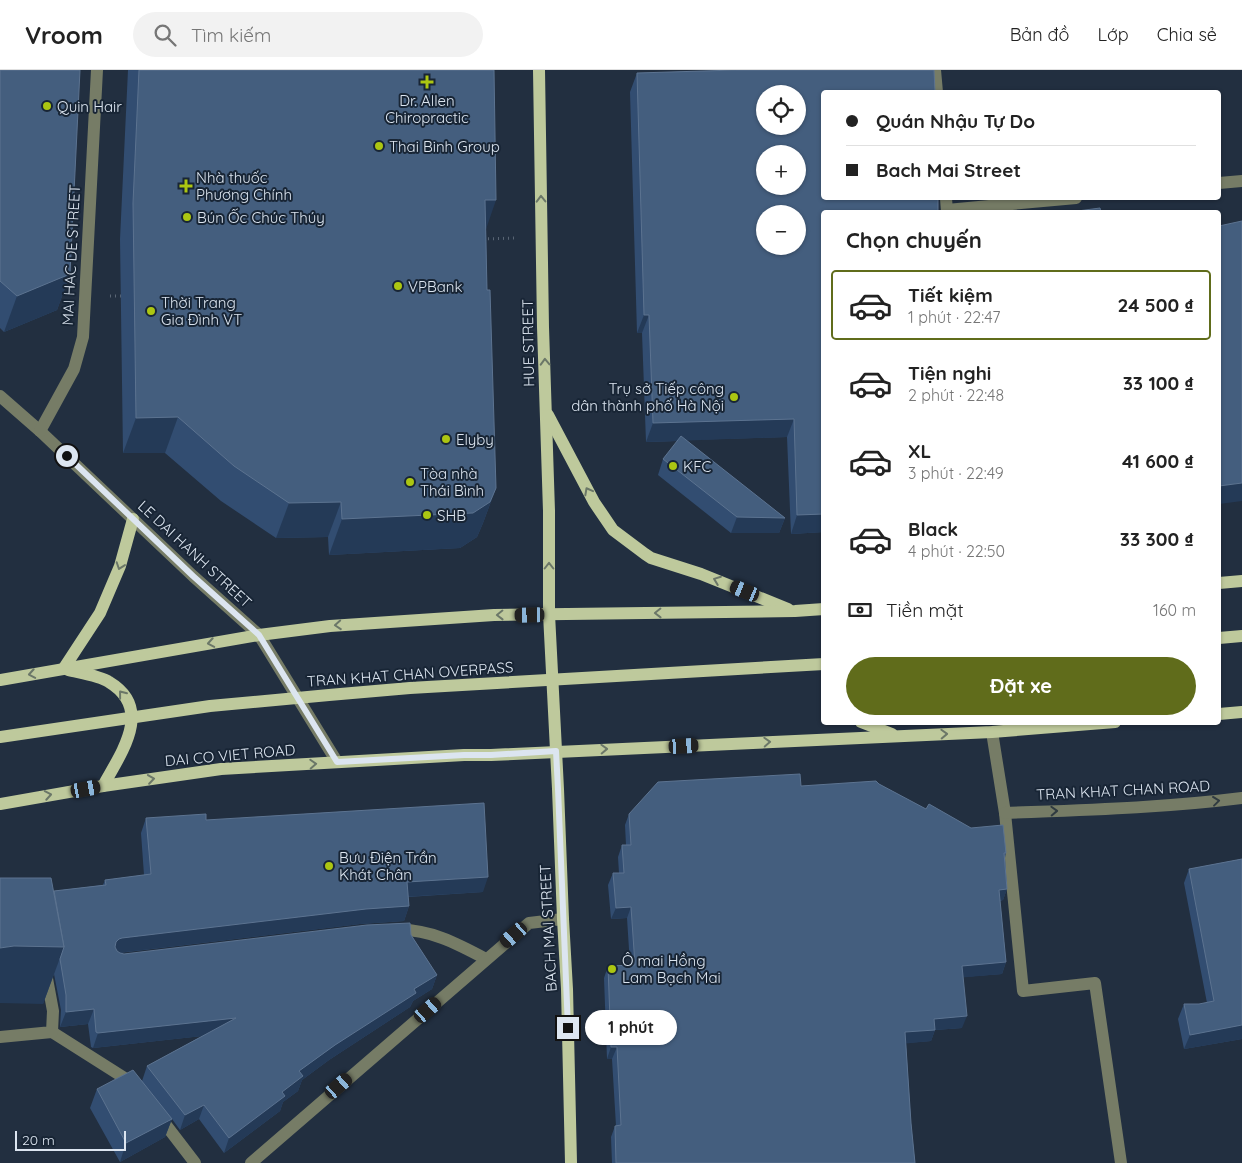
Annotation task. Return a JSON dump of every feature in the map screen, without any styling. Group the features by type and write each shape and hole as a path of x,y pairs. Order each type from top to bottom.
{"main road":[{"name":"HUE STREET","path":"539,70 549,511 549,614"},
{"path":"546,411 594,502 613,530 651,558 700,574 795,611"},
{"path":"64,668 104,605 120,566 133,519"},
{"path":"1221,583 1242,581"},
{"path":"0,680 259,635 330,626 494,615 821,609"},
{"name":"BACH MAI STREET","path":"549,614 567,989 571,1163"},
{"path":"1221,638 1239,636"},
{"name":"TRAN KHAT CHAN OVERPASS","path":"0,737 210,706 330,695 821,664"},
{"path":"64,668 107,681 124,695 130,706 132,714 131,728 125,747 103,786"},
{"path":"1221,714 1242,712"},
{"path":"868,725 896,736"},
{"path":"556,751 992,732 1078,725"},
{"name":"DAI CO VIET ROAD","path":"0,804 103,786 221,769 556,751"}],"street":[{"name":"MAI HAC DE STREET","path":"40,431 74,369 83,337 96,70"},
{"path":"935,70 937,90"},
{"path":"1221,183 1242,181"},
{"path":"946,207 1047,200"},
{"name":"LE DAI HANH STREET","path":"0,396 259,635 337,762"},
{"path":"992,732 1005,813 1023,991 1095,983 1121,1163"},
{"name":"TRAN KHAT CHAN ROAD","path":"1005,813 1100,810 1242,798"},
{"path":"251,1163 529,923 563,919"},
{"path":"386,931 403,929 450,940 486,959"},
{"path":"43,958 54,1011 52,1032"},
{"path":"0,1037 52,1032 134,1084 195,1163"}],"path":[{"path":"475,239 542,238"},
{"path":"85,296 126,296"}],"building":[{"path":"0,70 80,70 70,274 17,296 0,281"},
{"path":"139,70 494,70 496,200 485,200 487,290 490,290 496,488 490,502 473,513 342,519 341,502 289,503 234,466 178,417 136,418 133,203"},
{"path":"736,70 934,70 935,90 821,90 821,200 938,200 938,210 821,210 821,514 797,515 794,419 653,423 649,315 644,315 637,73"},
{"path":"1242,221 1242,483 1221,486 1221,226"},
{"path":"681,436 785,518 737,517 663,459"},
{"path":"800,774 801,786 876,781 926,809 929,804 971,828 1003,825 1007,889 999,890 1006,962 962,966 967,1016 934,1019 935,1030 905,1032 915,1163 616,1163 615,1126 621,1125 617,1047 611,1047 608,966 635,965 631,907 616,908 613,873 624,873 622,845 631,845 629,814 658,782"},
{"path":"484,803 488,877 407,882 409,906 366,909 122,938 116,942 115,947 117,951 124,954 367,925 410,923 411,935 437,975 414,989 416,993 335,1045 299,1071 303,1076 282,1092 285,1096 229,1138 204,1105 185,1115 147,1066 236,1018 98,1033 96,1032 94,1009 66,1012 66,995 60,959 64,947 54,891 106,885 105,880 151,874 146,818 206,814 206,820"},
{"path":"1242,859 1242,1025 1190,1035 1184,1004 1214,1001 1189,869"},
{"path":"0,878 51,878 64,947 14,946 0,948"},
{"path":"133,1070 172,1119 126,1143 97,1089"}],"place":[{"name":"Dr. Allen Chiropractic","path":"427,82"},
{"name":"Quin Hair","path":"47,106"},
{"name":"Thai Binh Group","path":"379,146"},
{"name":"Nhà thuốc Phương Chính","path":"186,186"},
{"name":"Bún Ốc Chúc Thúy","path":"187,217"},
{"name":"VPBank","path":"398,286"},
{"name":"Thời Trang Gia Đình VT","path":"151,311"},
{"name":"Trụ sở Tiếp công dân thành phố Hà Nội","path":"734,397"},
{"name":"Elyby","path":"446,439"},
{"name":"KFC","path":"673,466"},
{"name":"Tòa nhà Thái Bình","path":"410,482"},
{"name":"SHB","path":"427,515"},
{"name":"Bưu Điện Trần Khát Chân","path":"329,866"},
{"name":"Ô mai Hồng Lam Bạch Mai","path":"612,969"}],"route":[{"path":"67,456 193,576 259,635 337,762 556,751 568,1028"}]}
